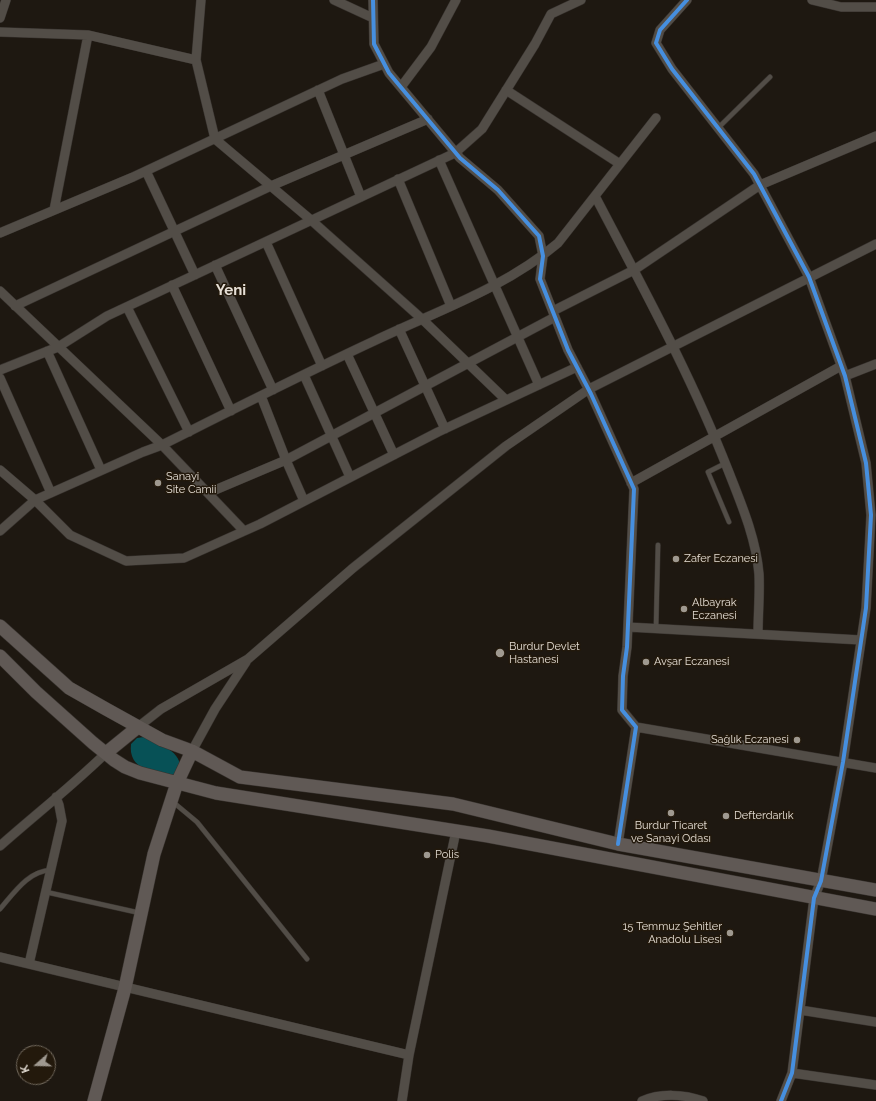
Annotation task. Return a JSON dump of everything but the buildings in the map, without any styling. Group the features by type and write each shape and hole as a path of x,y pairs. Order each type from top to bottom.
{"main road":[{"path":"0,626 69,688 162,740 192,751 240,777 453,804 618,844 876,890"},
{"path":"0,656 36,692 93,744 125,767 140,773 216,793 248,799 456,831 876,909"},
{"path":"106,753 138,727"},
{"path":"94,1101 125,988 154,854 177,783 192,751"}],"street":[{"path":"0,18 6,0"},
{"path":"200,0 196,60 215,138 311,220 422,319 506,400"},
{"path":"334,0 373,18"},
{"path":"373,0 374,44 389,73 455,153 498,190 539,236 543,256 540,279 568,350 589,389 634,489 627,647 623,676 622,710 636,727 876,768"},
{"path":"401,87 431,47 456,0"},
{"path":"0,370 58,347 107,316 455,153 482,129 552,14 581,0"},
{"path":"687,0 660,30 656,42 672,69 754,174 810,277 845,376 866,463 874,515 866,608 843,762 821,880 814,898 792,1072 782,1101"},
{"path":"812,0 841,7 857,4 876,7"},
{"path":"0,32 88,35 196,60"},
{"path":"54,210 88,35"},
{"path":"0,233 146,171 342,79 384,64"},
{"path":"318,90 343,156 361,197"},
{"path":"506,90 620,164"},
{"path":"0,531 35,500 101,470 162,445 399,329 495,285 543,256 558,243 656,118"},
{"path":"15,306 271,186 428,120"},
{"path":"208,493 286,460 518,336 554,314 634,270 760,185 876,136"},
{"path":"439,160 539,385"},
{"path":"146,171 195,275"},
{"path":"398,179 451,306"},
{"path":"595,196 674,346 726,463 746,517 756,554 759,574 758,634"},
{"path":"266,242 322,366"},
{"path":"138,727 161,709 248,659 353,568 500,451 589,389 876,244"},
{"path":"215,265 273,390"},
{"path":"172,285 231,411"},
{"path":"0,291 162,445 244,531"},
{"path":"127,307 189,432"},
{"path":"399,329 445,429"},
{"path":"47,351 101,470"},
{"path":"347,354 394,455"},
{"path":"845,376 876,364"},
{"path":"631,483 841,366"},
{"path":"0,470 35,500 70,535 126,561 184,558 244,531 445,429 577,367"},
{"path":"304,375 350,477"},
{"path":"0,378 51,493"},
{"path":"260,396 304,501"},
{"path":"628,627 861,640"},
{"path":"192,751 215,709 248,659"},
{"path":"618,844 636,727"},
{"path":"0,846 73,784 106,753"},
{"path":"30,964 62,821 56,798"},
{"path":"402,1101 409,1055 456,831"},
{"path":"0,957 409,1055"},
{"path":"800,1010 876,1022"},
{"path":"792,1072 876,1085"},
{"path":"642,1101 664,1095 680,1096 703,1101"}],"lane":[{"path":"718,128 770,77"},
{"path":"726,463 708,472 729,522"},
{"path":"656,628 658,545"},
{"path":"171,800 197,822 306,960"},
{"path":"0,909 29,878 37,872 51,870"},
{"path":"46,892 141,913"}],"water":[{"path":"144,737 174,753 180,764 180,771 171,777 157,774 143,768 138,764 133,759 131,744 137,738"}],"cycle path":[{"path":"373,0 374,44 389,73 460,158 498,190 539,236 543,256 540,279 568,350 591,394 634,489 627,647 623,676 622,710 636,727 618,844"},
{"path":"687,0 660,30 656,43 672,69 754,174 809,277 845,376 866,463 871,515 866,608 843,762 821,881 814,898 792,1073 781,1101"}],"place":[{"name":"Sanayi Site Camii","path":"158,483"},
{"name":"Zafer Eczanesi","path":"676,559"},
{"name":"Albayrak Eczanesi","path":"684,609"},
{"name":"Burdur Devlet Hastanesi","path":"500,653"},
{"name":"Avşar Eczanesi","path":"646,662"},
{"name":"Sağlık Eczanesi","path":"797,740"},
{"name":"Burdur Ticaret ve Sanayi Odası","path":"671,813"},
{"name":"Defterdarlık","path":"726,816"},
{"name":"Polis","path":"427,855"},
{"name":"15 Temmuz Şehitler Anadolu Lisesi","path":"730,933"}],"district":[{"name":"Yeni","path":"231,290"}]}
